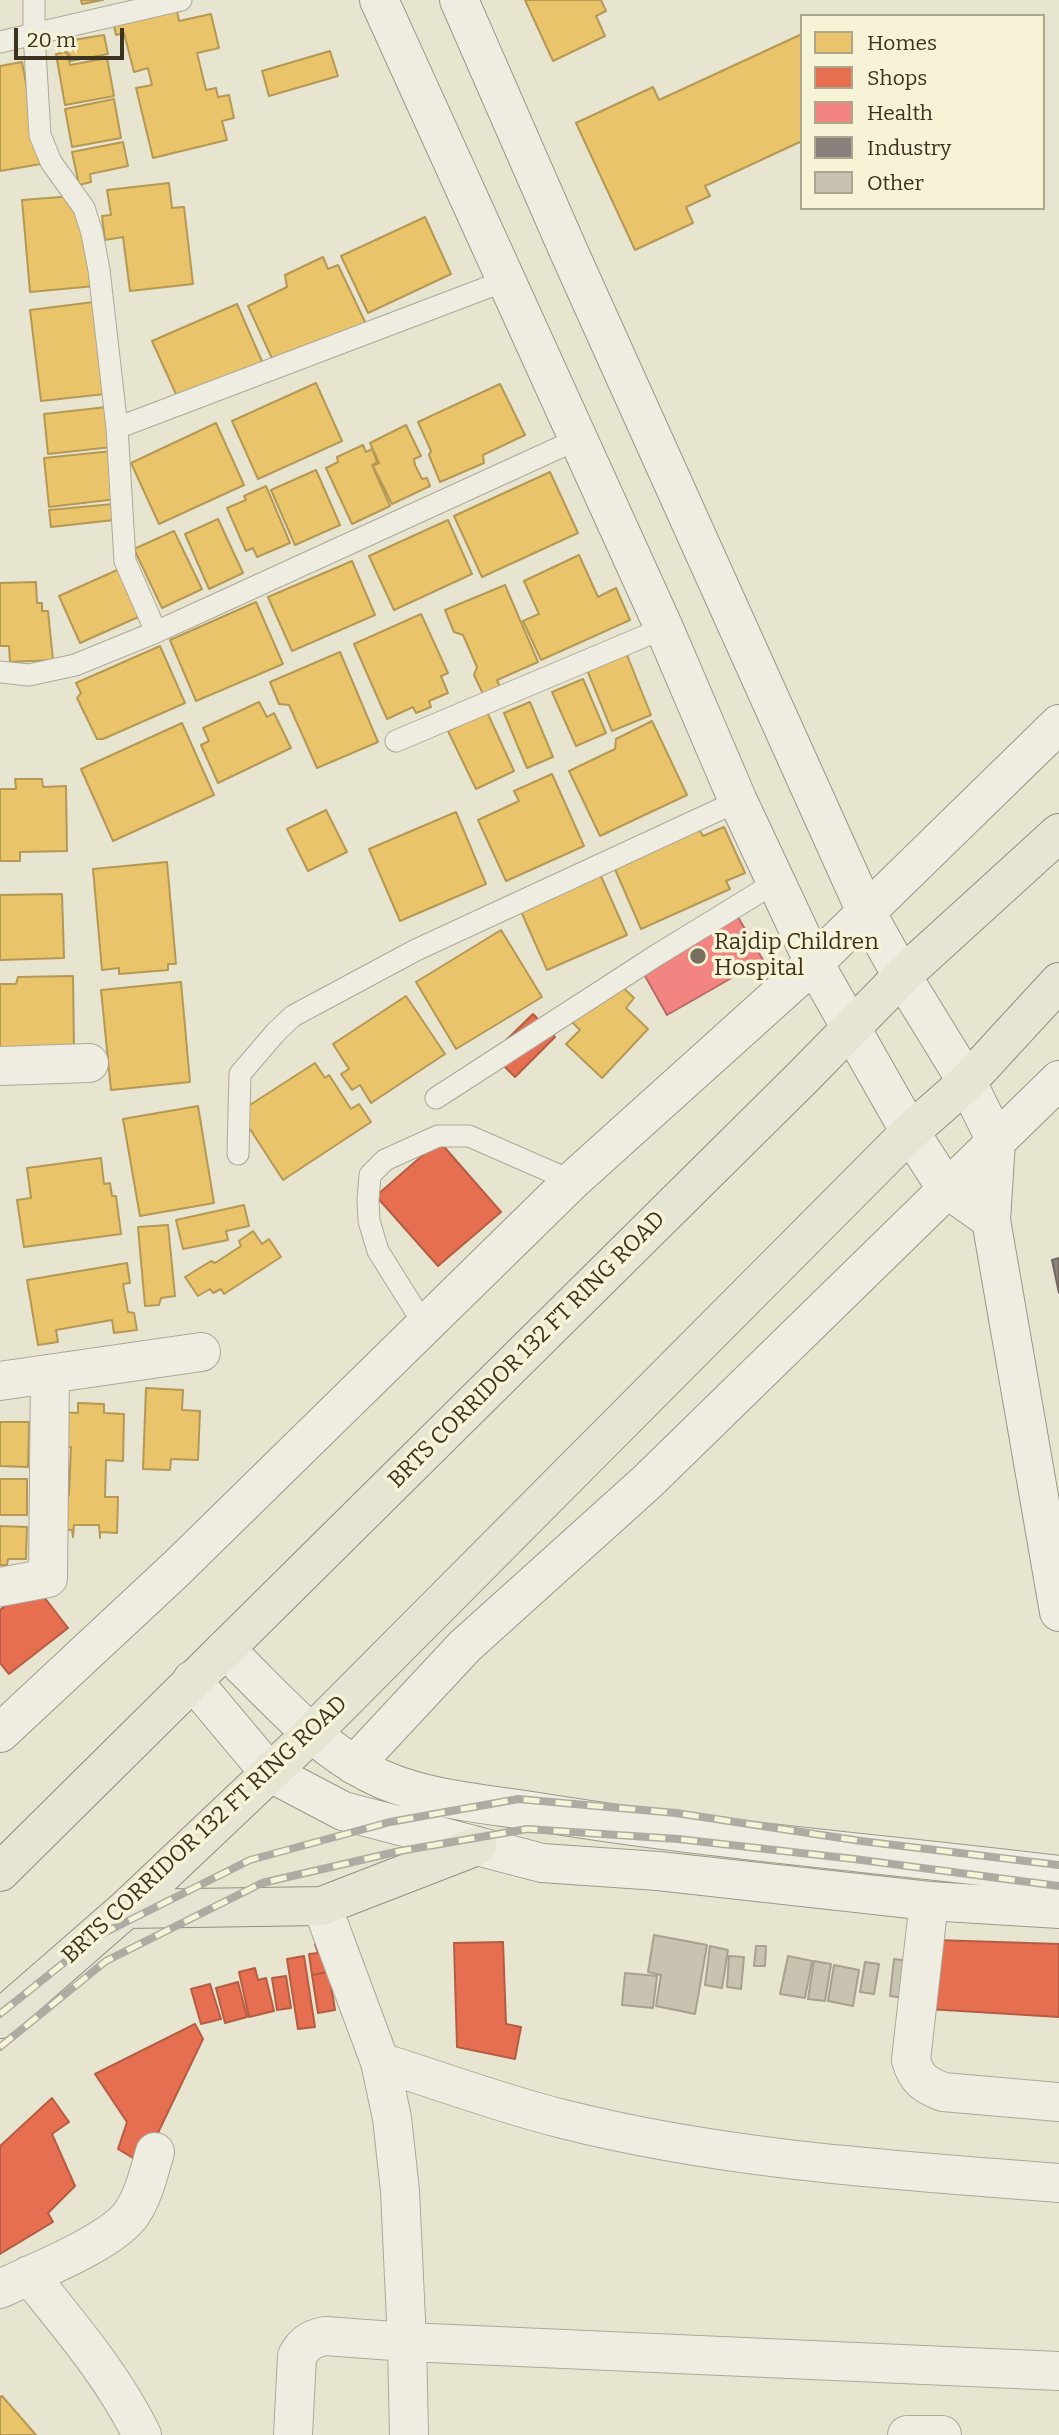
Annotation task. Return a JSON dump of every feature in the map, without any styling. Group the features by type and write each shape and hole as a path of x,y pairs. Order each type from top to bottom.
{"main road":[{"name":"BRTS CORRIDOR 132 FT RING ROAD","path":"0,1872 902,976 1059,833"},
{"name":"BRTS CORRIDOR 132 FT RING ROAD","path":"0,2019 126,1909 312,1733 910,1132 967,1082 1059,982"},
{"path":"126,1909 322,1906 477,1846"}],"street":[{"path":"379,0 664,628 738,801 814,963 910,1132 946,1188 991,1220"},
{"path":"459,0 569,253 866,912 967,1082 996,1141 991,1220 1059,1612"},
{"path":"0,1733 177,1568 572,1181 814,963 1059,724"},
{"path":"0,1066 89,1063"},
{"path":"354,1765 465,1646 647,1482 1059,1080"},
{"path":"0,1381 201,1352"},
{"path":"0,1587 48,1578 50,1374"},
{"path":"225,1649 339,1756 409,1791 625,1826 1059,1875"},
{"path":"192,1680 269,1772 343,1811 542,1863 658,1871 929,1901 1059,1909"},
{"path":"929,1901 911,2060 915,2073 925,2085 943,2092 1059,2102"},
{"path":"322,1906 380,2062 392,2118 398,2168 409,2435"},
{"path":"380,2062 563,2119 686,2144 824,2164 1059,2183"},
{"path":"142,2435 119,2392 92,2353 15,2282 108,2235 131,2214 145,2184 155,2152"},
{"path":"293,2435 297,2356 304,2345 325,2336 1059,2371"},
{"path":"907,2435 942,2435"}],"lane":[{"path":"34,0 40,135 51,162 83,208 92,233 99,270 117,428 125,561 156,632"},
{"path":"0,43 181,0"},
{"path":"117,428 507,281"},
{"path":"0,672 29,675 75,665 156,632 578,439"},
{"path":"396,741 664,628"},
{"path":"238,1154 240,1074 276,1031 293,1016 416,950 738,801"},
{"path":"436,1098 657,955 776,882"},
{"path":"425,1326 378,1251 368,1200 370,1175 392,1157 438,1136 469,1136 572,1181"}],"building: Homes":[{"path":"81,0 103,0 82,4"},
{"path":"525,0 601,0 606,11 596,16 605,36 553,61"},
{"path":"177,11 179,21 211,14 219,48 197,53 206,90 216,88 218,97 229,95 234,118 222,121 227,140 153,158 136,88 152,85 148,68 134,72 124,33 116,35 112,17"},
{"path":"104,35 108,54 71,61 67,41"},
{"path":"800,35 800,142 705,186 710,196 686,207 693,223 635,250 576,123 653,87 659,100"},
{"path":"330,51 338,76 269,96 262,71"},
{"path":"67,52 70,65 107,58 114,96 65,105 56,54"},
{"path":"22,62 41,164 0,171 0,66"},
{"path":"114,99 121,138 72,147 65,109"},
{"path":"123,142 128,166 90,174 91,182 79,185 72,152"},
{"path":"169,183 172,208 184,207 193,284 130,291 123,237 105,240 102,216 111,215 107,190"},
{"path":"87,195 95,286 30,292 22,200"},
{"path":"425,217 451,274 368,313 341,256"},
{"path":"323,257 328,269 338,265 366,324 275,365 248,306 287,287 285,275"},
{"path":"94,302 105,394 41,401 30,310"},
{"path":"237,304 264,366 180,403 152,341"},
{"path":"316,383 342,441 258,479 232,421"},
{"path":"500,384 525,435 483,455 484,463 440,482 429,455 431,451 418,422"},
{"path":"107,407 112,447 48,454 44,414"},
{"path":"216,423 244,485 159,524 131,463"},
{"path":"406,425 421,456 414,459 415,465 422,479 427,478 430,486 392,504 373,466 379,463 370,443"},
{"path":"363,445 366,452 372,449 377,462 372,465 390,506 352,524 326,468 338,462 337,457"},
{"path":"112,451 117,499 49,507 44,458"},
{"path":"316,470 340,525 295,545 271,490"},
{"path":"550,472 578,533 482,577 454,516"},
{"path":"266,486 290,543 257,557 253,548 246,551 227,508 246,500 244,496"},
{"path":"113,504 114,520 51,527 49,510"},
{"path":"218,519 243,573 209,589 185,534"},
{"path":"448,520 472,574 394,610 369,556"},
{"path":"174,531 202,589 162,608 134,549"},
{"path":"579,555 598,597 616,588 630,620 541,660 523,621 539,614 524,581"},
{"path":"352,561 375,615 292,651 268,597"},
{"path":"124,567 145,614 80,643 59,596"},
{"path":"36,582 37,603 42,603 42,611 48,611 53,660 10,662 9,646 0,646 0,583"},
{"path":"505,585 538,662 497,680 500,687 483,694 474,675 477,667 463,635 454,632 445,610"},
{"path":"256,602 283,664 196,701 170,640"},
{"path":"421,614 448,673 441,676 448,693 429,701 431,707 416,713 413,707 387,719 354,644"},
{"path":"160,646 185,703 103,739 97,739 77,698 81,693 76,683"},
{"path":"625,650 651,715 612,731 585,665"},
{"path":"340,652 378,742 317,768 289,705 279,704 270,682"},
{"path":"583,679 606,733 576,746 552,692"},
{"path":"259,702 267,717 274,713 291,748 218,783 201,745 209,741 203,728"},
{"path":"530,702 553,757 527,768 504,713"},
{"path":"487,712 514,771 476,789 448,731"},
{"path":"652,721 687,795 600,836 569,771 615,749 616,739"},
{"path":"182,723 214,795 113,841 81,769"},
{"path":"552,774 584,846 506,881 478,820 519,801 514,791"},
{"path":"15,779 42,779 43,787 66,786 67,851 20,852 20,861 0,861 0,789 16,789"},
{"path":"326,810 347,852 308,871 287,829"},
{"path":"456,812 486,884 400,921 369,849"},
{"path":"724,827 745,873 726,881 730,889 641,929 614,867 699,829 703,836"},
{"path":"167,862 176,964 168,964 168,970 119,974 119,968 102,970 93,869"},
{"path":"600,874 627,935 547,970 520,909"},
{"path":"62,894 64,958 0,960 0,895"},
{"path":"501,930 542,997 456,1049 416,982"},
{"path":"73,976 74,1050 0,1051 0,984 16,984 18,977"},
{"path":"612,977 634,998 626,1008 648,1029 602,1078 566,1044 580,1030 563,1013"},
{"path":"181,982 190,1082 111,1090 101,990"},
{"path":"406,996 445,1054 371,1103 360,1085 352,1090 341,1074 349,1069 333,1044"},
{"path":"315,1063 325,1078 329,1075 351,1109 359,1104 371,1122 283,1180 239,1112"},
{"path":"198,1106 214,1203 140,1216 123,1119"},
{"path":"101,1158 104,1184 110,1183 112,1196 116,1196 121,1234 24,1247 17,1200 31,1198 27,1168"},
{"path":"244,1205 249,1226 226,1231 228,1240 183,1249 176,1220"},
{"path":"168,1225 175,1296 161,1298 159,1305 145,1306 138,1227"},
{"path":"253,1231 262,1244 269,1239 281,1257 224,1294 221,1289 213,1293 210,1289 198,1296 185,1277 211,1261 215,1263 241,1246 239,1241"},
{"path":"127,1263 130,1283 123,1284 128,1312 134,1313 137,1330 114,1333 112,1320 56,1330 58,1342 38,1345 27,1280"},
{"path":"146,1388 183,1390 182,1410 200,1411 198,1460 171,1459 170,1470 143,1469"},
{"path":"78,1403 104,1404 104,1413 124,1414 123,1461 106,1460 105,1497 118,1497 117,1533 100,1532 100,1538 99,1525 74,1525 73,1537 72,1530 57,1529 58,1494 69,1495 71,1447 57,1447 58,1412 78,1413"},
{"path":"0,1422 29,1422 28,1467 0,1466"},
{"path":"0,1479 27,1479 27,1515 0,1515"},
{"path":"0,1526 27,1527 26,1559 8,1559 7,1565 0,1565"},
{"path":"2,2396 36,2435 0,2435"}],"building: Shops":[{"path":"533,1014 555,1037 515,1077 492,1054"},
{"path":"439,1141 501,1212 438,1266 376,1196"},
{"path":"34,1584 68,1628 9,1674 0,1663 0,1610"},
{"path":"935,1940 1059,1944 1059,2017 928,2009"},
{"path":"503,1942 506,2024 521,2027 515,2059 457,2047 454,1943"},
{"path":"315,1944 338,1970 312,1975 309,1954 318,1953"},
{"path":"304,1956 315,2027 298,2029 287,1959"},
{"path":"255,1968 258,1980 266,1978 274,2011 249,2017 239,1972"},
{"path":"329,1972 335,2010 318,2013 312,1975"},
{"path":"286,1976 291,2008 277,2010 272,1978"},
{"path":"238,1982 247,2017 225,2023 216,1988"},
{"path":"210,1984 221,2019 201,2024 191,1989"},
{"path":"195,2024 203,2039 143,2164 118,2149 127,2122 95,2074"},
{"path":"52,2098 69,2122 52,2134 75,2186 48,2213 53,2222 0,2254 0,2146"}],"building: Health":[{"path":"731,905 763,960 667,1015 636,960"}],"building: Industry":[{"path":"1059,1258 1059,1293 1052,1260"}],"building: Other":[{"path":"654,1935 707,1945 695,2014 656,2006 661,1975 648,1972"},
{"path":"710,1946 728,1950 722,1988 705,1985"},
{"path":"756,1946 766,1946 765,1966 754,1966"},
{"path":"729,1956 744,1957 741,1989 727,1987"},
{"path":"788,1956 812,1961 805,1998 780,1994"},
{"path":"894,1959 918,1962 914,1999 890,1996"},
{"path":"814,1961 831,1964 825,2001 808,1999"},
{"path":"865,1962 879,1964 874,1994 860,1992"},
{"path":"834,1965 859,1970 853,2006 828,2001"},
{"path":"625,1973 657,1976 653,2008 622,2005"}],"railway":[{"path":"0,2014 96,1937 250,1860 390,1822 518,1799 676,1813 861,1841 1059,1865"},
{"path":"0,2047 106,1961 262,1883 400,1851 527,1829 678,1839 1059,1886"}],"place":[{"name":"Rajdip Children Hospital","path":"698,956"}]}
